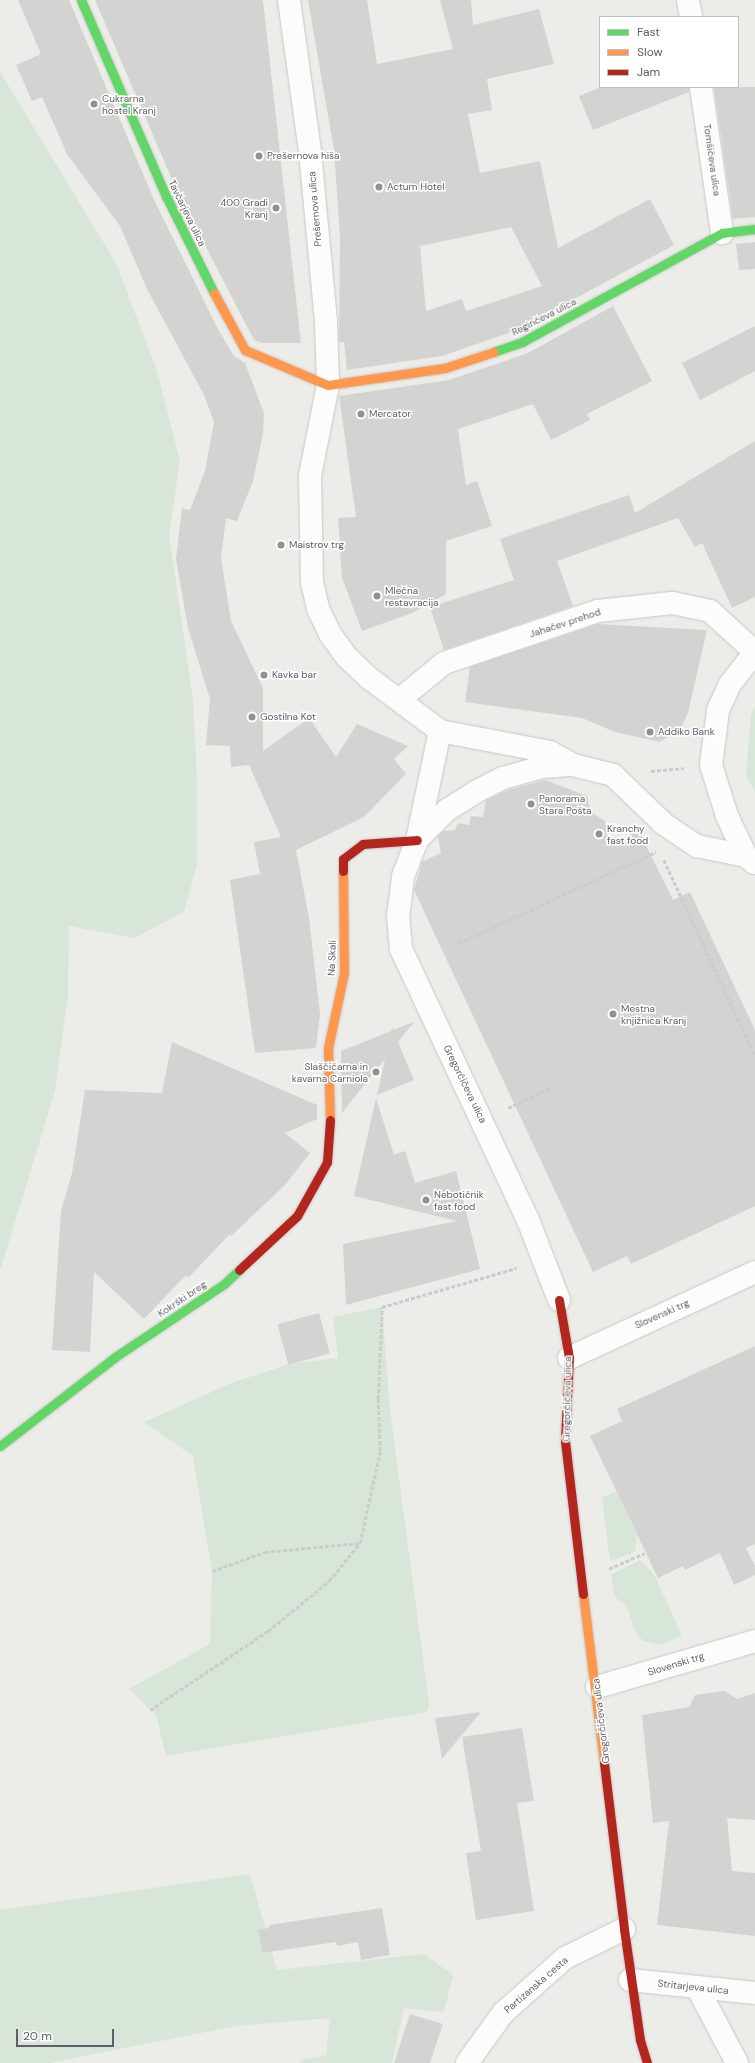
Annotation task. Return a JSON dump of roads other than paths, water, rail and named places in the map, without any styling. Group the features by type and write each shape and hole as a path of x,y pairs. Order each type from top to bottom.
{"street":[{"name":"Tavčarjeva ulica","path":"81,0 166,196 230,325 245,350 328,385"},
{"name":"Prešernova ulica","path":"289,0 310,152 328,385"},
{"path":"688,0 691,16"},
{"name":"Tomšičeva ulica","path":"701,88 722,233"},
{"name":"Reginčeva ulica","path":"328,385 444,368 522,342 722,233 755,229"},
{"path":"328,385 310,476 312,582 318,609 330,634 347,657 399,700 440,731 462,733 550,752 573,765 613,775 664,824 697,846 751,860"},
{"name":"Jahačev prehod","path":"399,700 444,663 598,611 674,603 710,611 755,652"},
{"path":"751,860 727,816 711,765 718,710 730,684 755,652"},
{"path":"417,840 440,731"},
{"path":"417,840 447,810 483,788 542,768 573,765"},
{"name":"Na Skali","path":"330,1134 328,1048 344,973 343,859 364,844 417,840"},
{"name":"Gregorčičeva ulica","path":"417,840 403,876 398,915 401,949 546,1260 559,1300 569,1358 565,1440 597,1687 630,1980 640,2040 647,2063"},
{"name":"Kokrški breg","path":"0,1446 115,1357 224,1284 297,1216 327,1162 330,1134"},
{"name":"Slovenski trg","path":"569,1358 755,1272"},
{"name":"Slovenski trg","path":"597,1687 755,1640"},
{"name":"Partizanska cesta","path":"467,2063 503,2014 564,1958 624,1929"},
{"name":"Stritarjeva ulica","path":"630,1980 755,1993"},
{"path":"697,1987 737,2063"}],"place":[{"name":"Cukrarna hostel Kranj","path":"94,104"},
{"name":"Prešernova hiša","path":"259,156"},
{"name":"Actum Hotel","path":"379,187"},
{"name":"400 Gradi Kranj","path":"276,208"},
{"name":"Mercator","path":"361,414"},
{"name":"Maistrov trg","path":"281,545"},
{"name":"Mlečna restavracija","path":"377,596"},
{"name":"Kavka bar","path":"264,675"},
{"name":"Gostilna Kot","path":"252,717"},
{"name":"Addiko Bank","path":"650,732"},
{"name":"Panorama Stara Pošta","path":"531,804"},
{"name":"Kranchy fast food","path":"599,834"},
{"name":"Mestna knjižnica Kranj","path":"613,1014"},
{"name":"Slaščičarna in kavarna Carniola","path":"376,1072"},
{"name":"Nebotičnik fast food","path":"426,1200"}]}
